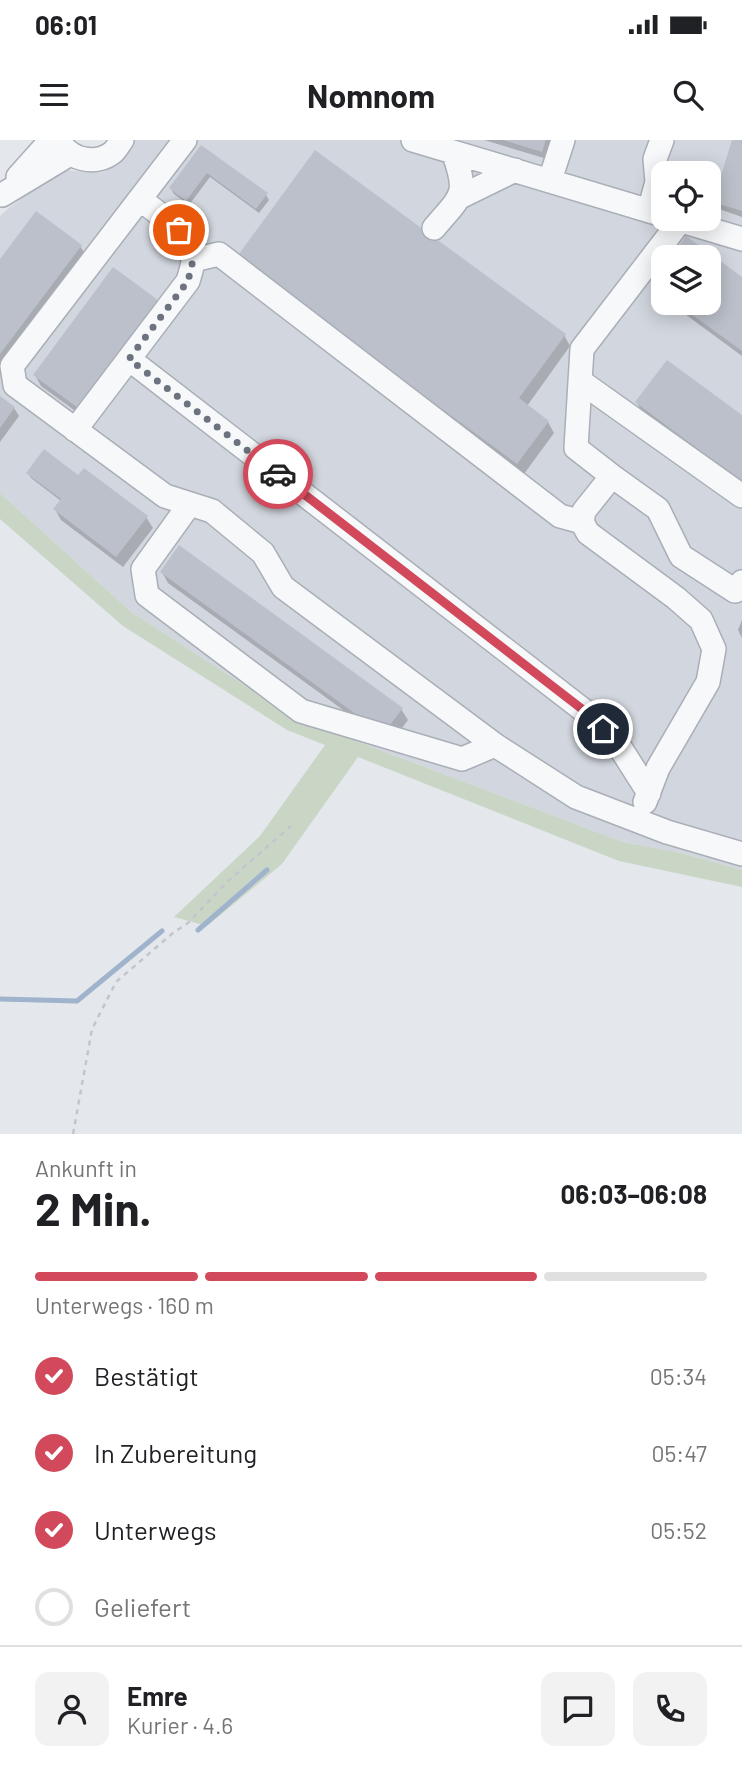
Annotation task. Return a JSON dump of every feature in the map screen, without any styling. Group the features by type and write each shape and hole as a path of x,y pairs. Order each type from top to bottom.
{"street":[{"path":"1,197 60,144 83,160 99,159 112,153 122,140"},
{"path":"185,140 12,366 15,385 166,496 212,511 263,553 283,587 495,745 576,797 667,832 742,854"},
{"path":"413,140 651,211"},
{"path":"550,180 563,140"},
{"path":"655,161 662,140"},
{"path":"453,152 462,177 460,197"},
{"path":"434,228 460,197 515,170"},
{"path":"75,430 188,281 193,260 191,248 179,230 140,199"},
{"path":"657,231 582,349 576,447 658,509 681,556 735,591 742,582"},
{"path":"716,231 742,239"},
{"path":"193,260 219,254 560,516 582,522"},
{"path":"129,359 591,716 616,741 649,793"},
{"path":"580,381 742,496"},
{"path":"612,476 584,511 582,522 588,533 676,598 701,620 714,649 708,682 658,768 636,820"},
{"path":"189,505 143,569 147,595 301,711 462,759 495,745"}],"path":[{"path":"73,1134 92,1029 117,982 187,923 228,881 290,826"}],"shaded area":[{"path":"134,140 742,140 742,870 681,853 623,842 295,718 131,612 0,493 0,216 62,170 101,173 119,163 132,148"}],"green space":[{"path":"0,493 131,612 295,718 623,842 681,853 742,870 742,887 619,861 358,757 282,864 207,926 174,917 260,836 325,745 287,730 123,626 0,519"}],"building":[{"path":"503,140 546,140 542,152"},
{"path":"732,140 742,140 742,211 721,204 721,176"},
{"path":"201,145 268,193 256,209 207,173 186,201 169,188"},
{"path":"315,150 566,334 519,398 549,421 517,464 236,258"},
{"path":"36,211 82,245 0,354 0,259"},
{"path":"686,236 698,245 680,245"},
{"path":"721,262 742,277 742,351 692,315 721,315"},
{"path":"113,267 158,300 78,408 33,375"},
{"path":"667,360 742,415 742,482 635,402"},
{"path":"0,396 15,407 0,428"},
{"path":"44,449 78,475 84,468 148,516 116,557 53,509 61,499 26,473"},
{"path":"179,545 403,708 383,734 160,572"}],"waterway":[{"path":"198,930 267,870"},
{"path":"0,999 77,1001 162,931"}],"way so far":[{"path":"179,230 191,248 193,260 188,281 129,359 278,474"}],"route":[{"path":"278,474 591,716 603,729"}]}
